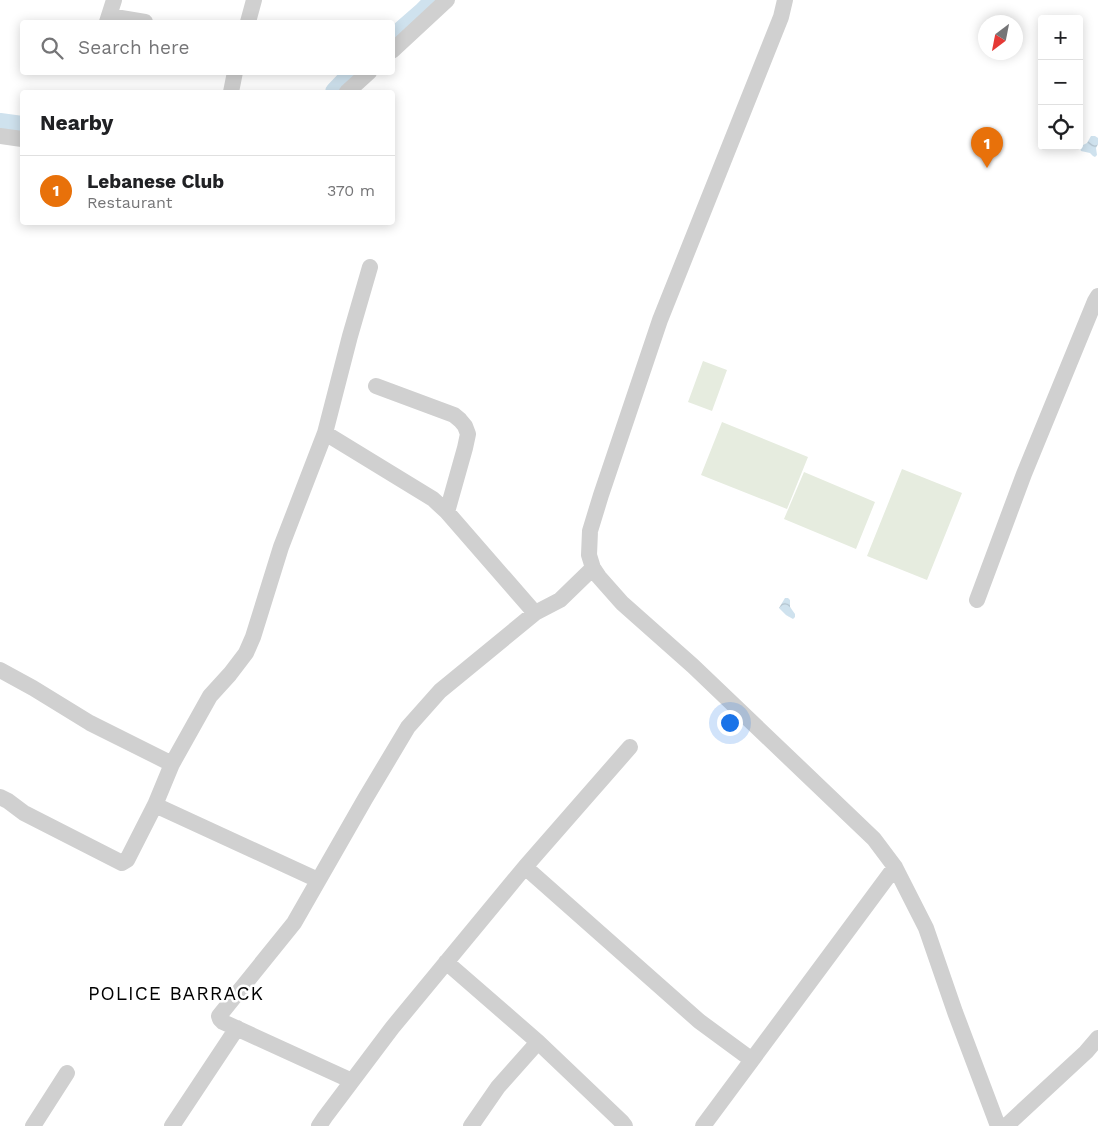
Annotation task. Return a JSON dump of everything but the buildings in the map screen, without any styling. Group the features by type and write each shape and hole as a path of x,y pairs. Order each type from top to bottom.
{"street":[{"path":"249,20 254,0"},
{"path":"395,48 447,0"},
{"path":"785,0 781,17 660,320 590,531 589,555 593,568 599,577 622,603 693,666 874,839 895,867 926,928 998,1126"},
{"path":"110,13 137,20"},
{"path":"232,90 235,75"},
{"path":"350,90 366,75"},
{"path":"0,136 20,139"},
{"path":"0,797 24,813 122,863 128,860 155,805 172,764 210,696 246,653 253,637 281,547 325,433 370,267"},
{"path":"977,600 1024,474 1098,296"},
{"path":"376,386 454,416 465,426 468,434 447,512"},
{"path":"325,433 433,499 447,512 535,613"},
{"path":"352,1081 224,1022 220,1020 219,1016 294,923 408,727 440,690 535,613 560,600 593,568"},
{"path":"0,670 90,722 172,764"},
{"path":"319,1126 392,1028 446,962 525,867 630,747"},
{"path":"155,805 318,880"},
{"path":"525,867 699,1021 752,1060"},
{"path":"703,1126 895,867"},
{"path":"446,962 538,1042 624,1126"},
{"path":"172,1126 237,1028"},
{"path":"1006,1126 1086,1052 1098,1038"},
{"path":"471,1126 498,1087 538,1042"},
{"path":"33,1126 67,1073"}],"shaded area":[{"path":"703,361 727,370 712,411 688,402"},
{"path":"722,422 808,457 787,509 701,475"},
{"path":"902,469 962,493 927,580 867,556"},
{"path":"804,472 875,502 856,549 784,519"}],"water":[{"path":"1091,136 1098,138 1097,155 1095,157 1090,153 1081,151 1083,150 1083,145 1087,143"},
{"path":"785,598 790,600 790,607 795,614 793,619 779,608"}],"waterway":[{"path":"395,36 435,0"},
{"path":"337,90 351,75"},
{"path":"0,123 20,126"}],"place":[{"name":"Lebanese Club","path":"987,168"}],"district":[{"name":"POLICE BARRACK","path":"176,993"}]}
